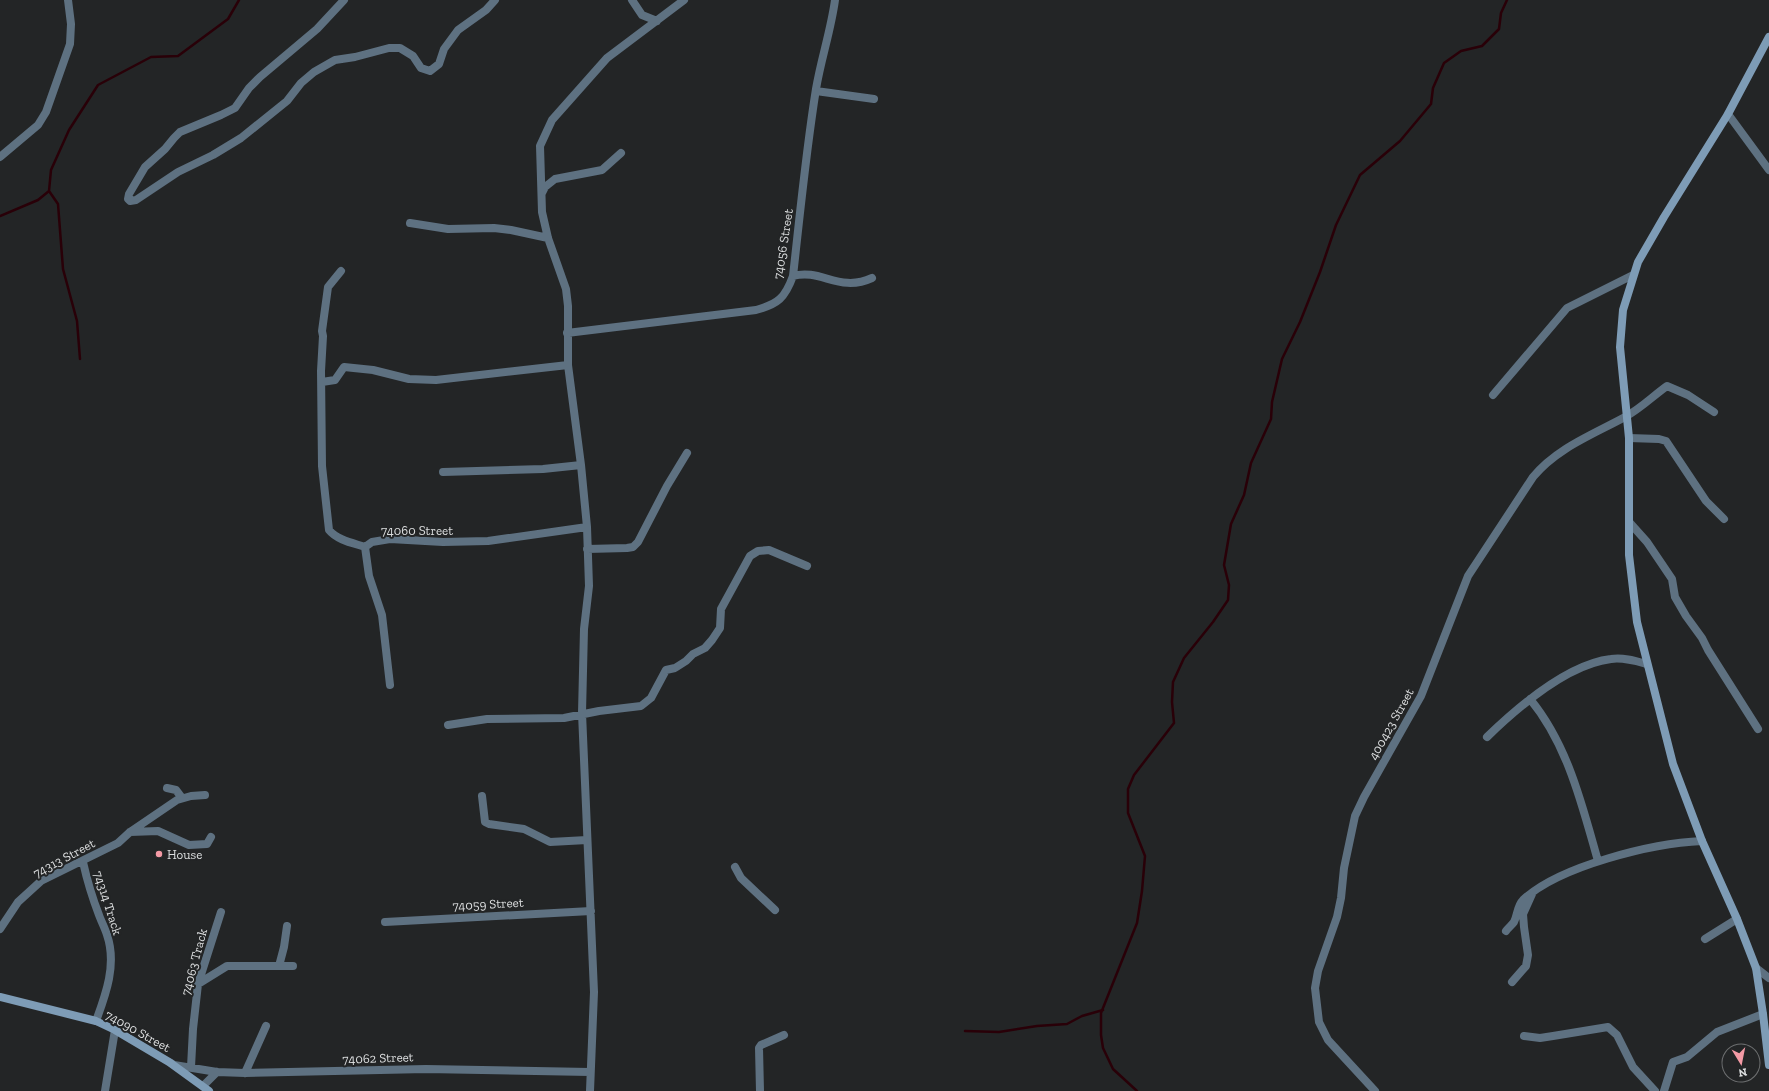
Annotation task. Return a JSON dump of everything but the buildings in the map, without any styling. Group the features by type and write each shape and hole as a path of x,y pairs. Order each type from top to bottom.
{"street":[{"path":"0,157 38,125 46,112 70,44 68,0"},
{"path":"344,0 317,29 260,77 249,88 235,108 180,132 165,149 145,166 129,194 128,199 130,201 136,200 178,172 213,155 241,138 287,101 301,83 314,72 335,60 355,57 389,48 400,48 408,52 421,68 430,71 439,64 444,49 458,30 486,10 495,0"},
{"path":"632,0 642,15 648,19 657,21"},
{"path":"590,1091 594,992 582,713 584,629 588,586 587,528 581,466 568,365 567,333 569,317 566,289 548,238 542,212 540,146 552,120 607,58 684,0"},
{"name":"74056 Street","path":"567,333 756,310 769,307 777,303 783,296 793,276 816,91 822,55 832,21 836,0"},
{"path":"1769,37 1728,114 1638,262 1623,310 1620,347 1629,438 1629,555 1631,587 1636,622 1673,764 1702,841 1737,919 1756,968 1769,1065"},
{"path":"816,91 874,99"},
{"path":"1728,114 1769,170"},
{"path":"542,194 545,187 554,179 602,170 621,153"},
{"path":"410,223 448,229 494,228 548,238"},
{"path":"341,272 328,287 325,300 321,359 322,466 329,530 342,539 365,547"},
{"path":"793,276 807,274 851,284 862,283 872,278"},
{"path":"1493,395 1567,308 1634,275"},
{"path":"322,382 336,380 344,367 373,370 409,379 436,380 568,365"},
{"name":"400423 Street","path":"1375,1091 1328,1040 1319,1022 1315,988 1318,971 1337,917 1341,898 1344,868 1355,816 1364,797 1387,759 1421,696 1468,576 1522,492 1543,465 1564,448 1627,416 1667,386 1688,395 1714,412"},
{"path":"1629,438 1659,439 1666,441 1706,501 1724,519"},
{"path":"587,549 633,547 638,542 667,486 687,453"},
{"path":"443,472 543,469 581,466"},
{"path":"1630,523 1647,542 1672,579 1675,597 1758,729"},
{"name":"74060 Street","path":"390,685 382,615 369,576 365,547 372,542 390,539 443,542 488,541 587,528"},
{"path":"448,725 487,719 564,718 582,713 641,706 651,698 666,670 675,668 686,661 692,654 705,648 720,628 721,609 750,556 758,551 769,550 807,566"},
{"path":"1487,737 1530,699 1545,688 1589,665 1603,660 1621,659 1647,664"},
{"path":"1530,699 1544,716 1556,736 1565,758 1598,861"},
{"path":"167,788 176,790 182,798 204,795"},
{"path":"482,796 485,822 489,824 524,829 550,842 587,840"},
{"name":"74313 Street","path":"0,929 18,902 41,881 83,862 118,843 130,832 182,798"},
{"path":"130,832 158,831 189,845 211,841"},
{"path":"1506,931 1514,922 1518,907 1522,901 1550,881 1598,861 1667,844 1702,841"},
{"name":"74314 Track","path":"83,862 92,898 108,935 110,966 107,991 96,1022"},
{"path":"735,867 741,878 776,910"},
{"path":"1512,982 1526,966 1528,955 1524,928 1524,914 1533,892"},
{"name":"74059 Street","path":"386,922 591,911"},
{"name":"74063 Track","path":"191,1067 193,1028 198,984 221,912"},
{"path":"1705,939 1737,919"},
{"path":"280,966 287,926"},
{"path":"198,984 227,966 293,966"},
{"path":"1756,968 1769,978"},
{"name":"74090 Street","path":"0,997 96,1022 115,1030 169,1062 206,1089"},
{"path":"1664,1091 1672,1062 1687,1057 1717,1032 1763,1014"},
{"path":"245,1073 266,1026"},
{"path":"1524,1036 1540,1038 1608,1027 1617,1035 1633,1067 1654,1091"},
{"path":"105,1091 115,1030"},
{"path":"760,1091 760,1045 784,1035"},
{"name":"74062 Street","path":"169,1062 174,1065 217,1072 245,1073 426,1069 590,1072"},
{"path":"206,1089 217,1072"}],"waterway":[{"path":"0,216 38,200 49,191 51,170 69,130 98,85 151,57 178,56 228,19 239,0"},
{"path":"1137,1091 1113,1069 1103,1048 1101,1035 1101,1013 1137,923 1142,891 1145,856 1128,813 1128,789 1134,775 1174,723 1172,702 1173,682 1184,658 1213,622 1228,600 1229,585 1224,565 1231,524 1244,495 1251,463 1271,419 1272,402 1282,359 1300,322 1320,272 1336,225 1360,175 1400,141 1431,104 1433,88 1444,63 1461,51 1482,46 1499,29 1501,13 1507,0"},
{"path":"49,191 58,204 63,269 77,321 80,359"},
{"path":"965,1031 999,1032 1037,1026 1067,1024 1082,1016 1103,1010"}],"place":[{"name":"House","path":"159,854"}]}
